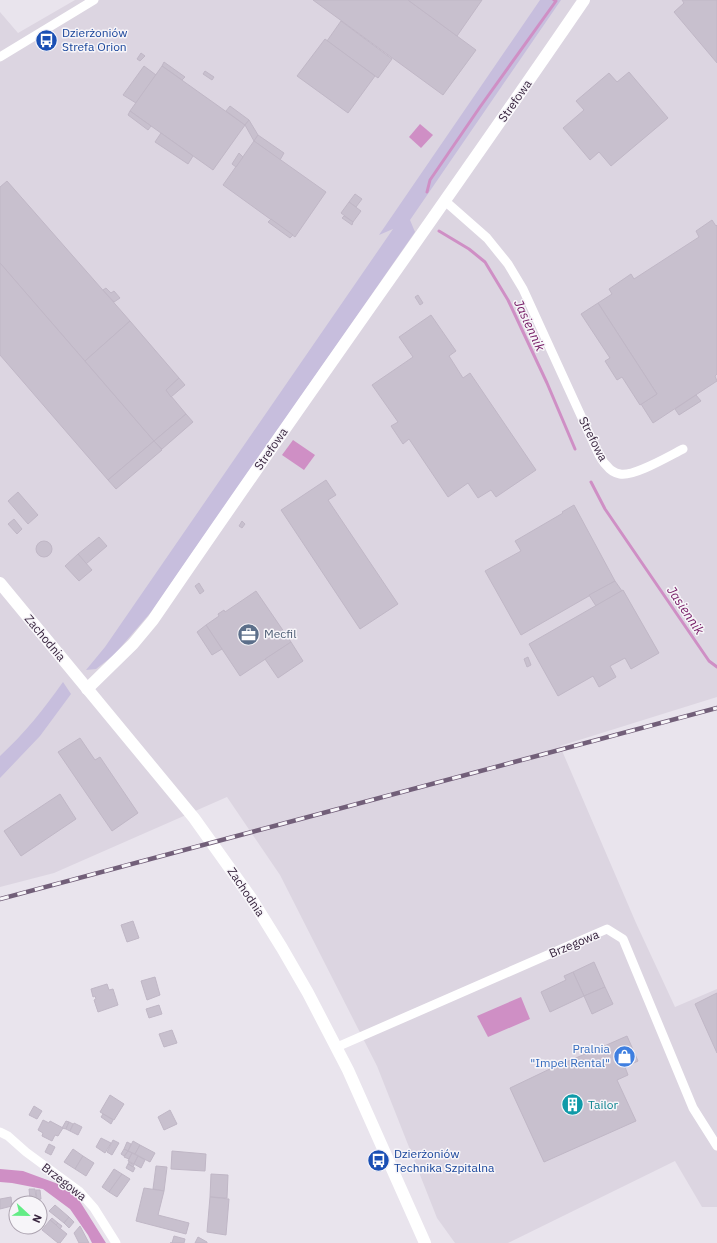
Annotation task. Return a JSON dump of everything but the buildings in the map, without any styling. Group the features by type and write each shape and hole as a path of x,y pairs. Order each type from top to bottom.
{"street":[{"path":"0,57 94,0"},
{"name":"Strefowa","path":"87,689 133,644 153,620 303,402 446,201 584,0"},
{"name":"Strefowa","path":"446,201 487,238 508,264 523,289 601,460 612,471 620,474 632,474 683,449"},
{"name":"Zachodnia","path":"0,583 194,818 251,898 308,993 337,1047 425,1243"},
{"name":"Brzegowa","path":"337,1047 608,929 624,939 693,1108 717,1146"},
{"name":"Brzegowa","path":"0,1132 8,1136 26,1152 79,1191 94,1208 116,1243"}],"shaded area":[{"path":"75,0 717,0 717,697 560,746 636,923 675,1007 717,989 717,1207 702,1207 675,1161 508,1243 455,1243 437,1218 377,1066 280,875 227,797 54,873 0,887 0,12 18,33"},
{"path":"540,0 561,0 410,220 415,232 151,612 114,655 96,669 86,670 105,647 393,229 379,235"},
{"path":"420,124 433,135 421,148 409,137"},
{"path":"293,440 315,455 304,470 282,455"},
{"path":"63,682 71,694 40,736 0,778 0,756 33,721"},
{"path":"521,997 530,1019 488,1037 477,1016"},
{"path":"0,1169 23,1171 61,1185 79,1200 106,1243 92,1243 70,1209 43,1189 0,1182"}],"waterway":[{"name":"Jasiennik","path":"427,192 430,180 556,1 554,0"},
{"name":"Jasiennik","path":"439,231 469,249 485,262 508,300 547,383 575,449"},
{"name":"Jasiennik","path":"591,482 605,509 709,661 717,667"}],"railway":[{"path":"0,899 717,708"}],"place":[{"name":"Dzierżoniów Strefa Orion","path":"46,40"},
{"name":"Mecfil","path":"248,634"},
{"name":"Pralnia \"Impel Rental\"","path":"625,1056"},
{"name":"Tailor","path":"573,1105"},
{"name":"Dzierżoniów Technika Szpitalna","path":"378,1161"}]}
